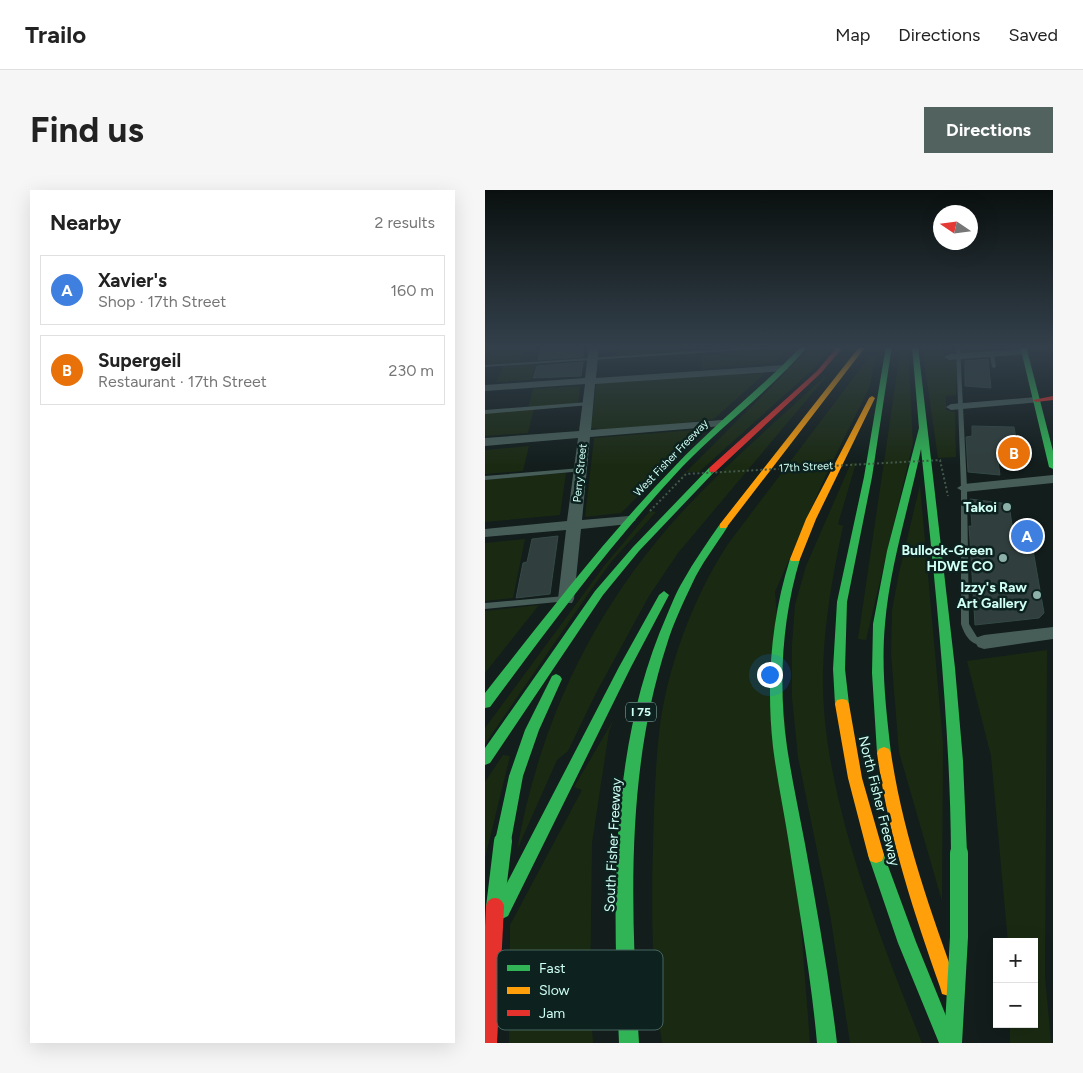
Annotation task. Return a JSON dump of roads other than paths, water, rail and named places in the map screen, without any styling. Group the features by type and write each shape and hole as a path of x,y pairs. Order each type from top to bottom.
{"main road":[{"name":"West Fisher Freeway","path":"485,703 629,520 722,423 765,386"},
{"path":"485,759 599,592 662,518 804,386"},
{"name":"I 75","path":"801,425 832,386"},
{"path":"827,1043 819,976 780,746 777,710 778,652 783,599 803,537 880,386"},
{"name":"North Fisher Freeway","path":"883,386 865,495 848,563 840,618 839,681 849,746 860,798 883,880 923,985 949,1043"},
{"path":"918,386 921,430 927,458 948,670 959,802 959,937 953,1043"},
{"path":"1033,386 1053,466"},
{"path":"1037,400 1053,398"},
{"path":"692,552 775,449 801,425"},
{"name":"South Fisher Freeway","path":"625,950 623,912 627,801 641,708 664,633 690,576 727,519 801,425"},
{"path":"921,430 914,470 886,583 881,611 878,665 886,766 899,832 921,910 965,1028"},
{"path":"488,1043 488,982 494,898 516,776 532,730 557,675 624,564"},
{"path":"485,941 519,880 629,658 669,587"},
{"name":"South Fisher Freeway","path":"628,1030 629,1043"}],"street":[{"path":"485,388 518,386"},
{"name":"Perry Street","path":"566,599 590,386"},
{"path":"956,406 1037,400"},
{"path":"485,442 722,423"},
{"path":"964,488 1053,479"},
{"path":"485,533 629,520"},
{"path":"984,642 1053,633"}],"lane":[{"path":"956,386 964,488 965,624 972,638 977,642 984,642"},
{"path":"485,412 588,404"},
{"path":"485,478 581,470"},
{"path":"485,606 566,599"}],"place":[{"name":"Supergeil","path":"1014,453"},
{"name":"Takoi","path":"1007,507"},
{"name":"Xavier's","path":"1027,536"},
{"name":"Bullock-Green HDWE CO","path":"1003,558"},
{"name":"Izzy's Raw Art Gallery","path":"1037,595"}]}
